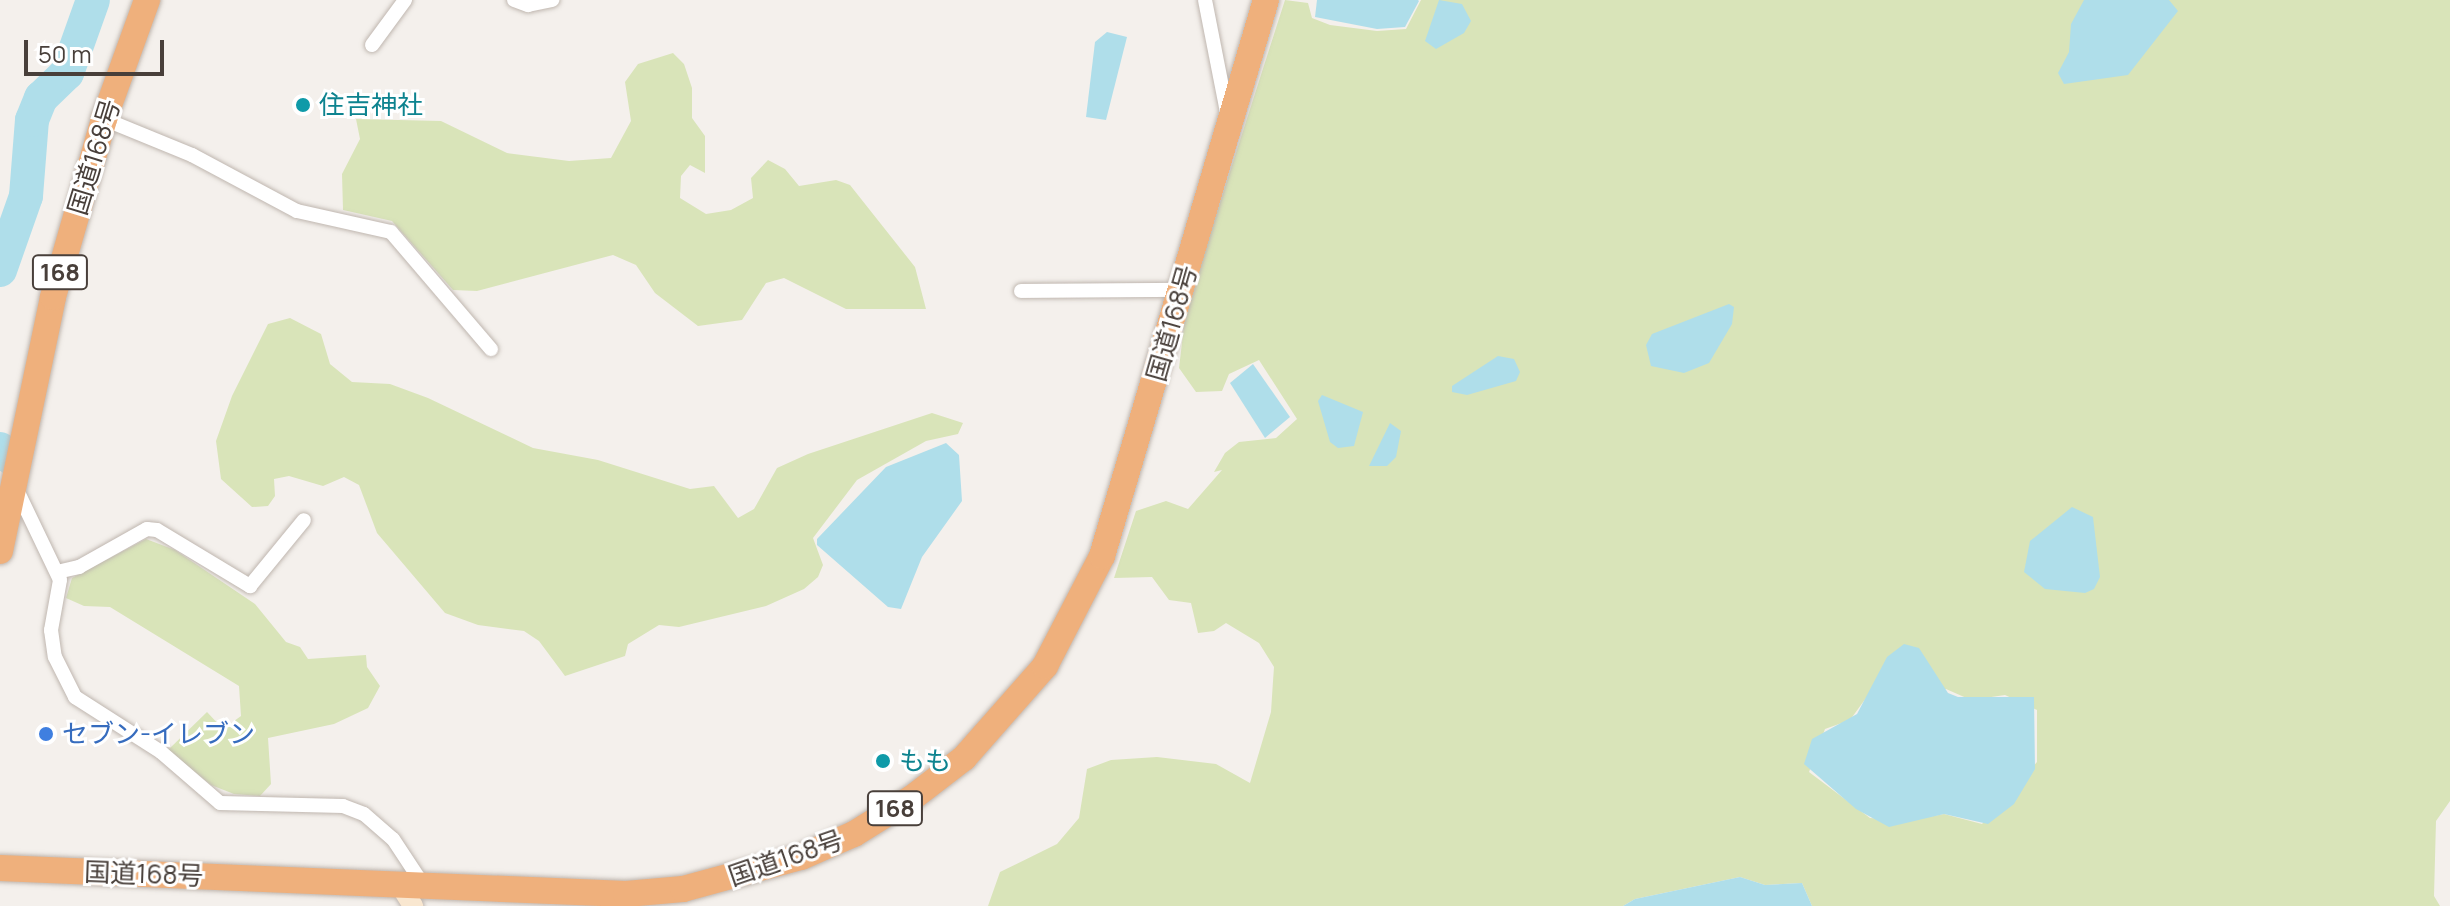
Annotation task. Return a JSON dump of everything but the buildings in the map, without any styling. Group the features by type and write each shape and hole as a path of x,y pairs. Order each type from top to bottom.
{"highway":[{"name":"国道168号","path":"0,551 10,484 53,297 104,119 147,0"},
{"name":"国道168号","path":"0,868 412,892 626,894 738,877 854,834 964,758 1045,666 1079,608 1102,556 1266,0"}],"street":[{"path":"372,45 405,0"},
{"path":"514,0 528,5 552,0"},
{"path":"1205,0 1230,121"},
{"path":"104,119 192,155 297,211 391,232 491,349"},
{"path":"1021,291 1181,290"},
{"path":"10,484 57,572 59,594 51,630 55,657 75,697 161,752 220,803 343,806 364,814 393,839 412,892"},
{"path":"57,572 79,567 147,529 157,530 250,586 304,520"}],"green space":[{"path":"1285,0 1308,3 1312,18 1330,25 1377,31 1406,29 1421,0 2450,0 2450,801 2436,821 2434,896 2440,906 1812,906 1802,883 1765,885 1740,877 1635,899 1623,906 988,906 1000,872 1057,844 1079,818 1087,769 1111,760 1157,757 1216,764 1250,783 1271,712 1274,667 1259,643 1226,623 1214,631 1198,633 1191,603 1169,600 1152,577 1114,578 1136,511 1166,501 1188,509 1222,470 1214,472 1225,453 1239,442 1276,438 1297,419 1259,360 1229,374 1222,391 1196,392 1179,368 1186,309","holes":["1946,689 1971,700 2005,695 2037,710 2037,762 1982,824 1944,814 1907,821 1870,818 1809,772 1825,729 1850,720 1866,698"]},
{"path":"673,53 684,64 692,88 692,118 705,136 705,173 690,165 681,176 680,198 706,214 731,210 753,198 751,178 768,160 785,169 799,186 836,180 850,185 915,267 926,309 846,309 784,278 766,283 742,320 698,326 655,293 636,265 613,255 477,291 453,290 392,221 343,210 342,174 360,139 356,119 441,121 507,153 569,161 611,158 631,121 625,82 638,64"},
{"path":"290,318 321,334 330,364 352,382 390,384 428,398 533,448 598,460 690,489 714,486 738,518 754,509 777,468 808,454 932,413 963,423 958,434 926,441 857,480 813,538 823,565 818,577 804,589 766,606 679,627 659,625 628,644 625,656 565,676 539,641 524,631 478,625 445,613 377,533 359,485 344,477 323,486 289,476 274,479 275,496 268,506 252,507 221,479 216,441 232,396 268,324"},
{"path":"146,539 175,550 255,604 286,642 300,647 308,659 366,655 367,667 380,686 368,708 334,724 268,738 271,784 260,796 234,794 211,785 168,750 207,712 223,729 241,716 239,686 110,607 84,606 66,598 72,578"}],"water":[{"path":"1317,0 1419,1 1405,27 1377,29 1315,17"},
{"path":"1439,0 1462,4 1471,21 1464,33 1436,49 1425,41"},
{"path":"2084,0 2169,0 2178,11 2128,75 2064,84 2058,73 2069,52 2071,24"},
{"path":"1107,32 1127,37 1106,120 1086,117 1095,42"},
{"path":"1729,304 1734,307 1732,324 1709,363 1684,373 1651,366 1646,345 1652,334"},
{"path":"1498,356 1514,359 1520,372 1516,381 1467,395 1452,392 1452,386"},
{"path":"1253,364 1290,417 1265,438 1230,383"},
{"path":"1322,395 1363,412 1354,446 1338,448 1330,442 1318,401"},
{"path":"1390,423 1401,431 1396,457 1387,466 1369,466"},
{"path":"946,443 959,455 962,501 922,557 901,609 888,607 817,545 817,539 886,467"},
{"path":"2072,507 2093,517 2100,577 2094,589 2085,593 2045,589 2024,572 2030,541"},
{"path":"1904,644 1919,648 1948,693 1958,697 2034,697 2035,769 2014,804 1988,824 1944,814 1889,827 1856,809 1804,764 1812,739 1857,714 1887,657"},
{"path":"1740,877 1765,885 1802,883 1812,906 1623,906 1635,899"}],"waterway":[{"path":"0,270 26,196 32,120 41,98 67,73 93,0"},
{"path":"0,449 11,458"}],"place":[{"name":"住吉神社","path":"303,105"},
{"name":"セブン-イレブン","path":"46,734"},
{"name":"もも","path":"883,761"}]}
